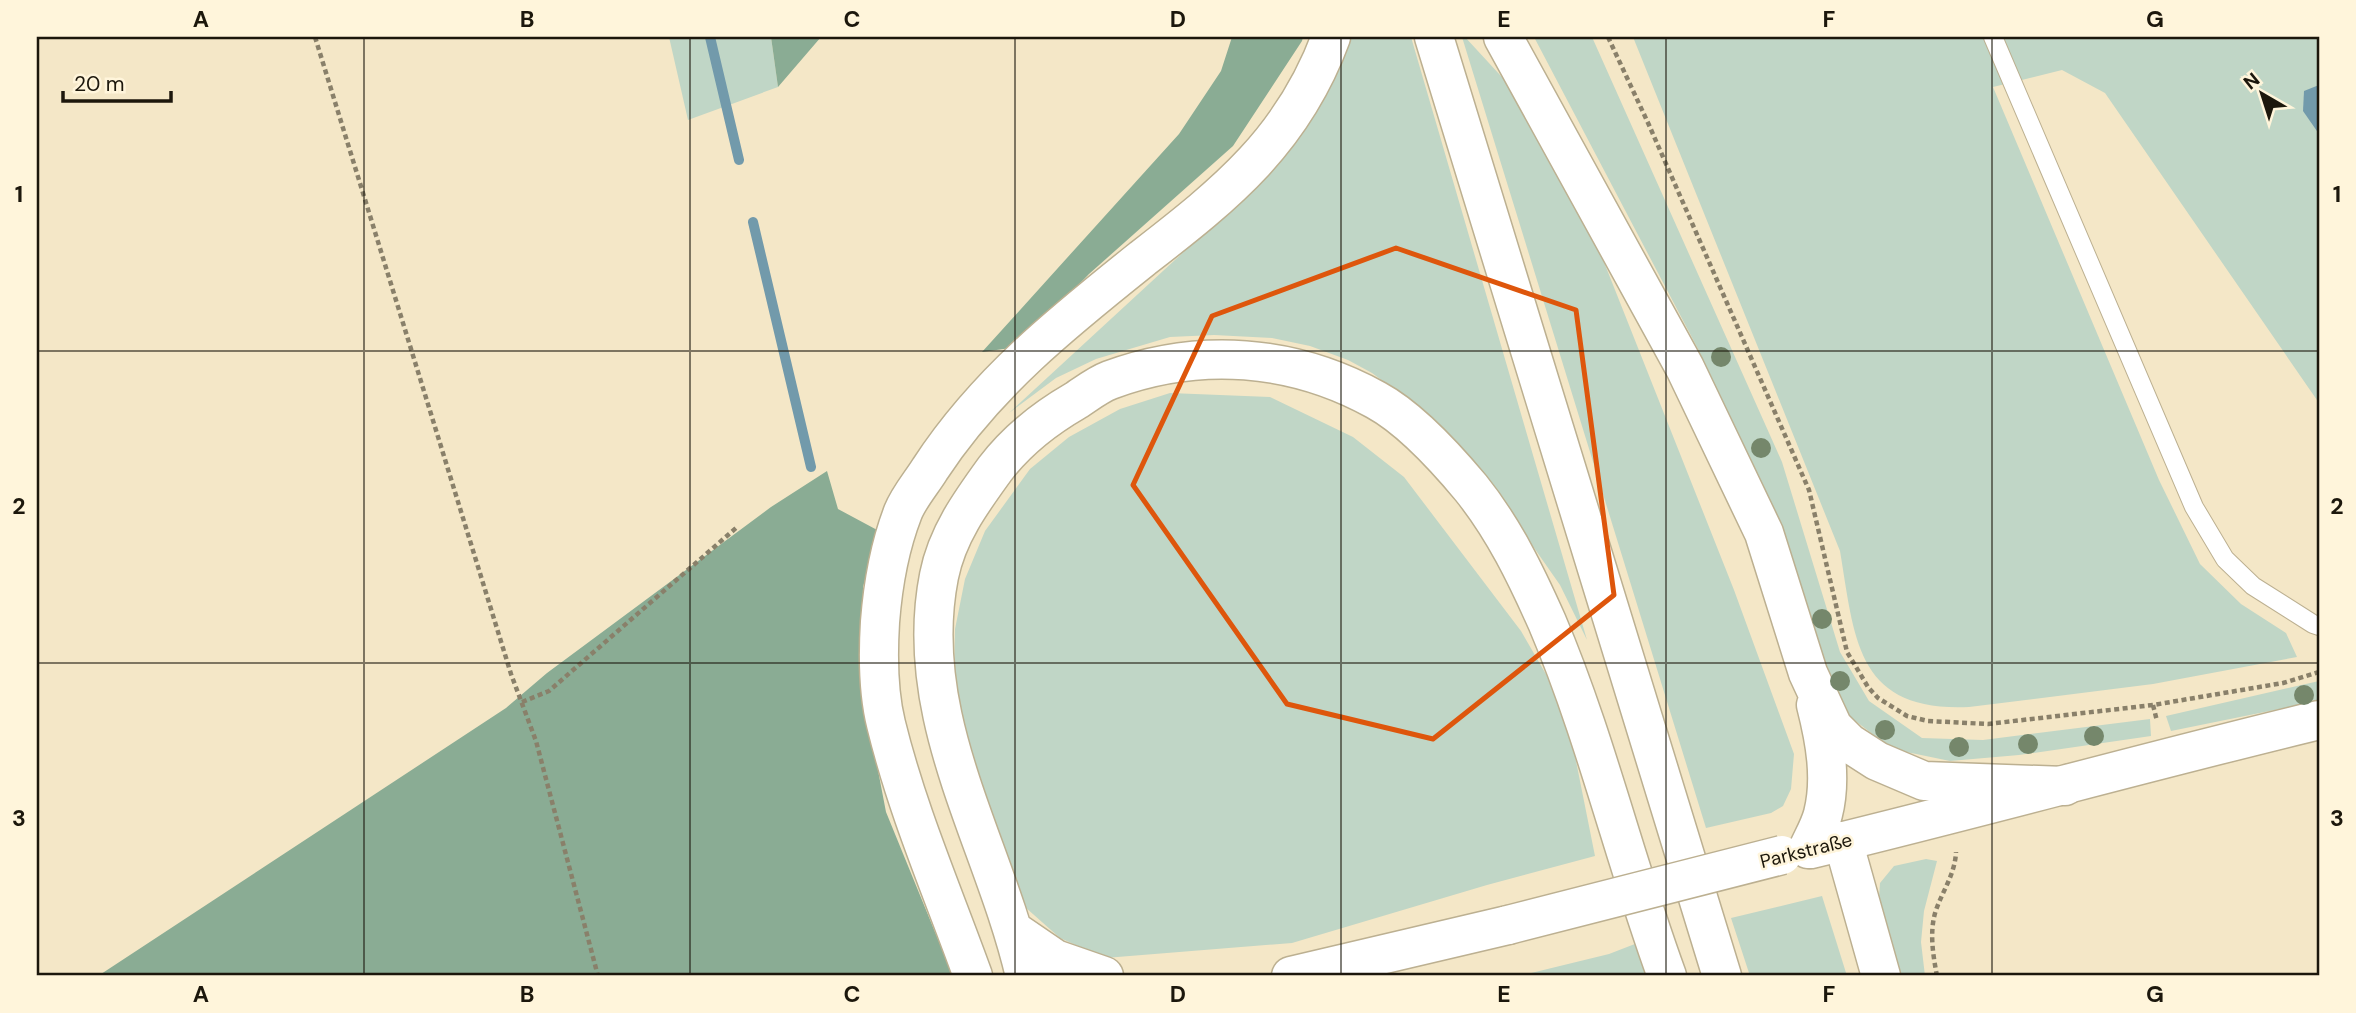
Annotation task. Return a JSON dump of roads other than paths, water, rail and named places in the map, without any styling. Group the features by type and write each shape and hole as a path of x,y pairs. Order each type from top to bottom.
{"main road":[{"path":"973,976 910,800 886,722 878,653 884,576 904,510 951,437 998,382 1067,318 1187,225 1258,161 1293,116 1318,72 1331,37"},
{"path":"1434,37 1722,976"},
{"path":"1503,37 1685,368 1765,533 1808,673 1825,746 1827,789 1823,816 1811,849 1881,976"},
{"path":"1025,976 1014,931 947,741 936,684 933,633 939,575 953,531 1012,447 1052,414 1106,382 1169,362 1223,358 1285,365 1340,384 1379,402 1433,444 1474,491 1518,557 1570,677 1667,976"},
{"path":"1808,673 1833,727 1849,743 1877,761 1924,780 2065,786"},
{"name":"Parkstraße","path":"1291,976 1508,925 2319,720"},
{"path":"1014,931 1055,959 1104,976"}],"lane":[{"path":"1993,37 2194,507 2225,559 2253,586 2319,626"}],"water":[{"path":"2319,85 2319,134 2303,111 2304,91"}],"waterway":[{"path":"710,37 739,160"},
{"path":"753,222 811,467"}]}
